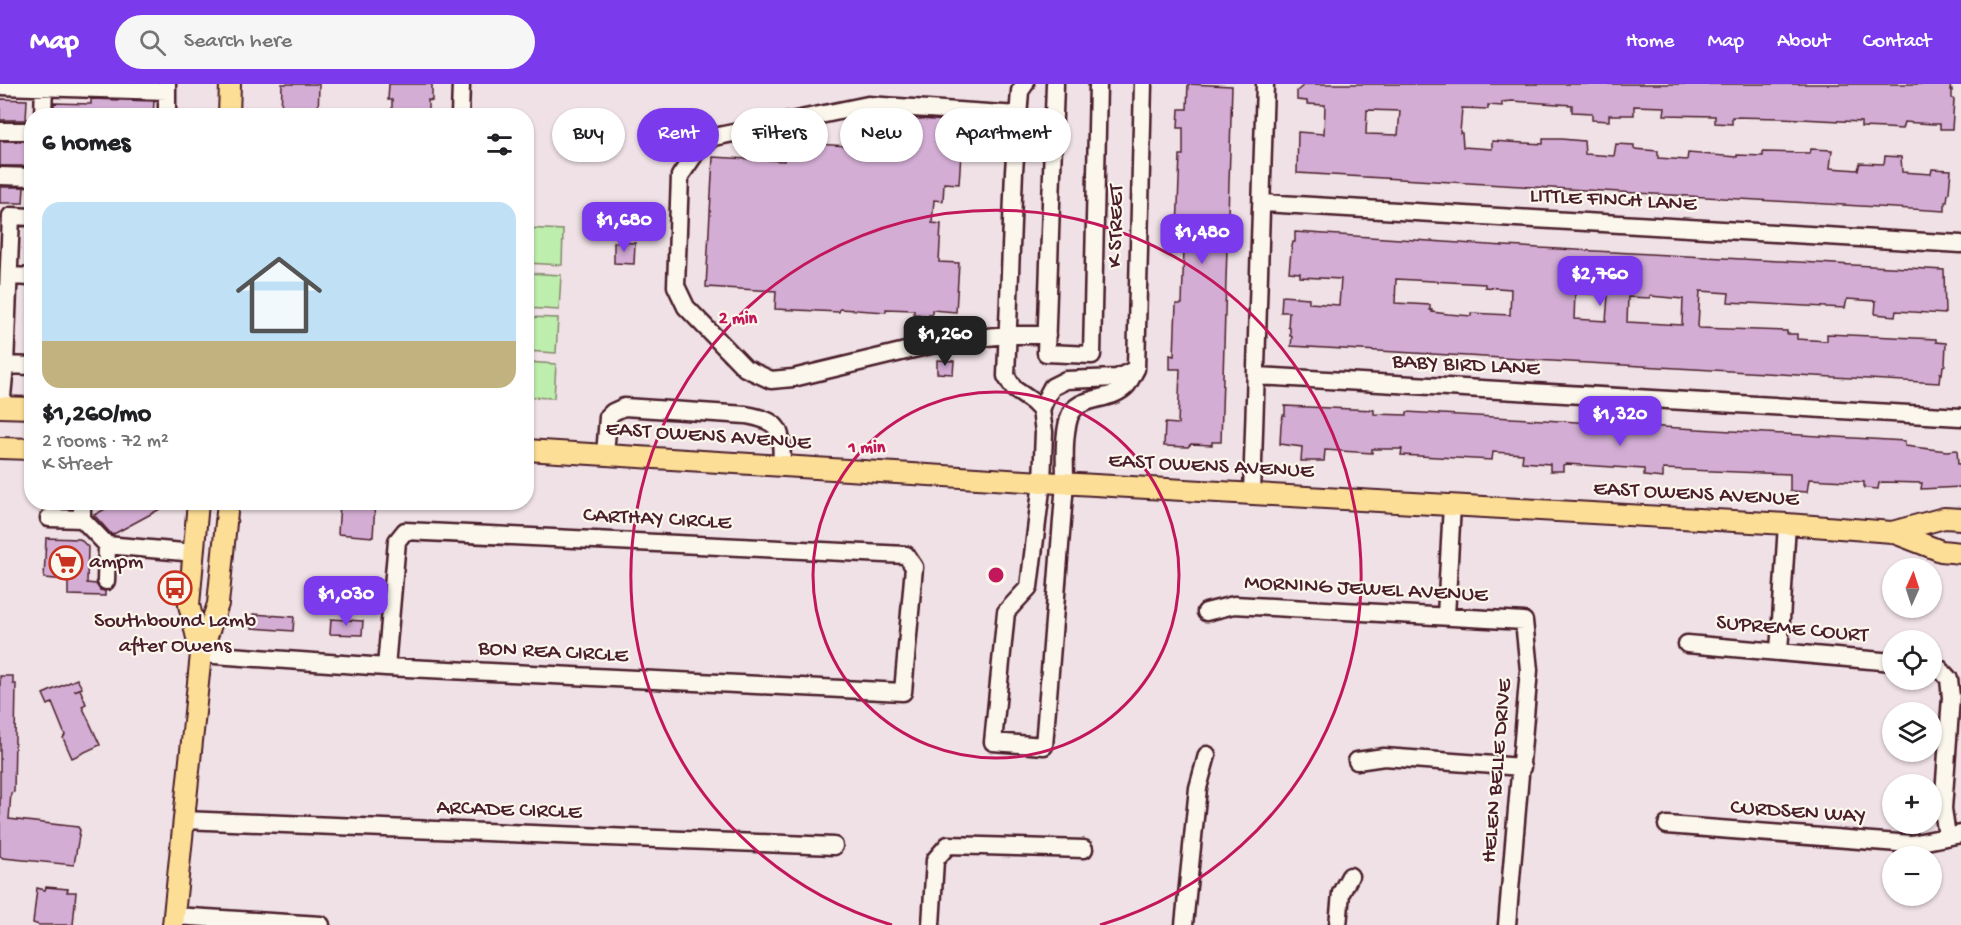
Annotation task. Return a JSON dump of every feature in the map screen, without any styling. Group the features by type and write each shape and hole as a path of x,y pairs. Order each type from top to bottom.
{"main road":[{"path":"229,108 230,84"},
{"path":"1,407 24,408"},
{"path":"0,448 24,449"},
{"name":"EAST OWENS AVENUE","path":"534,451 1787,524 1892,532 1941,551 1961,553"},
{"path":"197,510 189,605 201,654"},
{"path":"173,921 201,654 218,604 227,510"},
{"name":"EAST OWENS AVENUE","path":"1892,532 1944,518 1961,519"}],"street":[{"path":"460,108 461,84"},
{"path":"1019,108 1020,91 1024,84"},
{"path":"1055,84 1046,353 1092,355 1098,84"},
{"name":"K STREET","path":"1136,369 1143,84"},
{"path":"1252,494 1266,84"},
{"path":"43,108 44,85"},
{"path":"0,86 167,87 167,108"},
{"path":"935,109 868,105 714,137 697,151 680,176 676,286 686,308 745,368 771,380 793,378 947,341 1007,335 1047,335"},
{"path":"0,131 24,131"},
{"path":"1015,162 1006,376 1014,389 1041,410"},
{"path":"0,176 24,177"},
{"name":"LITTLE FINCH LANE","path":"1262,203 1961,244"},
{"path":"1,407 11,216 24,217"},
{"path":"9,276 24,277"},
{"path":"5,365 24,366"},
{"path":"1136,369 1126,387 1103,398 1078,404 1069,416 1044,746 993,742 1006,612 1029,587 1042,482 1044,432 1041,410 1052,387 1066,380 1117,378 1136,369"},
{"name":"BABY BIRD LANE","path":"1257,376 1961,417"},
{"path":"605,455 608,417 624,407 764,418 778,428 781,434 782,465"},
{"path":"1446,616 1452,505"},
{"path":"49,518 82,511 107,545 106,581"},
{"path":"1779,652 1787,524"},
{"name":"CARTHAY CIRCLE","path":"386,667 397,541 405,531 417,531 906,555 914,567 903,692"},
{"path":"107,545 194,553"},
{"name":"MORNING JEWEL AVENUE","path":"1206,612 1234,605 1524,621"},
{"name":"HELEN BELLE DRIVE","path":"1507,925 1529,670 1524,621"},
{"name":"SUPREME COURT","path":"1687,644 1882,661"},
{"name":"BON REA CIRCLE","path":"201,654 386,667 903,692"},
{"path":"1942,671 1949,679 1951,697 1943,809 1954,835"},
{"path":"1184,925 1198,788 1207,755"},
{"path":"1357,761 1384,757 1522,767"},
{"name":"ARCADE CIRCLE","path":"183,820 834,846"},
{"name":"CURDSEN WAY","path":"1667,825 1911,844 1954,835"},
{"path":"931,925 935,860 948,845 1084,849"},
{"path":"1338,925 1341,893 1350,876"},
{"path":"173,921 321,925"}],"green space":[{"path":"534,228 563,230 562,265 534,263"},
{"path":"534,273 561,275 559,310 534,308"},
{"path":"534,317 558,318 556,353 534,351"},
{"path":"534,363 556,364 554,398 534,397"}],"building":[{"path":"282,84 319,84 318,108 281,108"},
{"path":"389,84 432,84 432,101 428,100 428,108 392,108 392,100 388,100"},
{"path":"1188,84 1232,86 1221,442 1212,442 1212,445 1191,444 1188,447 1164,446 1165,423 1178,424 1180,369 1170,369 1170,355 1174,356 1176,304 1182,304 1184,249 1174,248 1175,230 1177,230 1180,155 1183,155 1183,128 1178,128 1179,109 1187,109"},
{"path":"1305,84 1951,84 1950,90 1952,90 1954,100 1952,129 1940,129 1940,124 1904,122 1902,129 1861,127 1861,122 1781,118 1732,117 1732,124 1715,123 1715,116 1664,115 1665,107 1634,106 1634,115 1609,115 1609,121 1592,120 1592,113 1572,112 1572,105 1512,101 1502,102 1502,106 1488,105 1488,109 1462,108 1460,133 1462,133 1463,147 1492,149 1492,141 1543,144 1543,139 1561,139 1584,141 1585,154 1614,156 1616,144 1634,145 1634,149 1658,151 1658,158 1687,160 1688,153 1737,157 1737,155 1763,156 1763,152 1810,153 1811,149 1832,150 1830,168 1858,170 1860,163 1884,164 1885,156 1901,157 1902,172 1931,174 1932,169 1951,170 1949,192 1947,201 1945,201 1945,211 1297,173 1298,132 1324,134 1325,105 1307,104 1307,101 1297,100 1297,91","holes":["1367,110 1400,111 1398,135 1366,134"]},
{"path":"0,99 27,100 24,120 0,120"},
{"path":"91,99 154,101 154,108 54,108 54,103 91,104"},
{"path":"923,119 935,120 935,162 960,162 959,184 944,183 943,201 934,200 932,223 941,224 939,262 959,263 956,312 932,310 932,315 914,314 914,310 886,309 886,312 840,309 839,312 775,309 776,291 706,287 713,162 719,162 719,157 731,158 731,162 828,162 828,145 840,145 840,162 923,162"},
{"path":"0,141 24,141 24,166 0,166"},
{"path":"0,187 24,187 23,203 0,203"},
{"path":"1295,232 1944,270 1945,314 1896,311 1895,316 1875,314 1876,301 1847,299 1845,308 1728,302 1729,293 1700,291 1698,326 1699,328 1787,331 1787,334 1797,334 1797,339 1827,341 1827,334 1936,339 1936,342 1946,343 1945,365 1942,374 1940,373 1939,383 1291,346 1292,336 1290,336 1288,327 1289,312 1281,312 1282,296 1309,298 1309,303 1339,305 1341,279 1300,277 1300,273 1289,272 1291,251 1293,242 1295,242","holes":["1396,279 1485,284 1485,287 1511,289 1510,315 1448,314 1432,312 1430,305 1395,303","1575,293 1608,295 1606,321 1574,319","1650,296 1683,299 1682,325 1627,322 1628,297 1650,298"]},
{"path":"614,242 635,243 634,264 614,263"},
{"path":"937,360 954,361 953,374 937,373"},
{"path":"1285,406 1374,410 1374,414 1407,415 1407,412 1905,441 1905,446 1957,450 1958,464 1961,464 1961,487 1921,489 1922,483 1882,482 1879,483 1878,489 1864,488 1864,482 1809,479 1807,492 1790,491 1790,474 1663,469 1663,478 1644,476 1644,469 1566,464 1563,465 1563,471 1550,471 1550,464 1522,462 1523,454 1493,452 1492,460 1401,455 1402,449 1372,449 1372,453 1325,450 1324,461 1301,461 1302,447 1280,444"},
{"path":"103,510 158,510 112,535 94,515"},
{"path":"340,510 375,510 373,537 338,534"},
{"name":"ampm","path":"46,538 80,539 88,547 87,583 96,584 100,590 105,591 105,596 68,595 68,580 44,578"},
{"path":"253,614 294,617 293,631 252,628"},
{"path":"331,619 363,621 362,635 330,634"},
{"path":"0,676 13,676 13,684 16,684 14,792 11,793 9,819 78,827 80,830 74,865 0,856"},
{"path":"77,679 82,688 74,691 80,689 86,704 82,706 100,745 72,758 52,703 48,705 43,694"},
{"path":"46,887 76,892 73,925 33,923 37,888 45,890"}],"place":[{"name":"ampm","path":"66,563"},
{"name":"Southbound Lamb after Owens","path":"175,588"}]}
